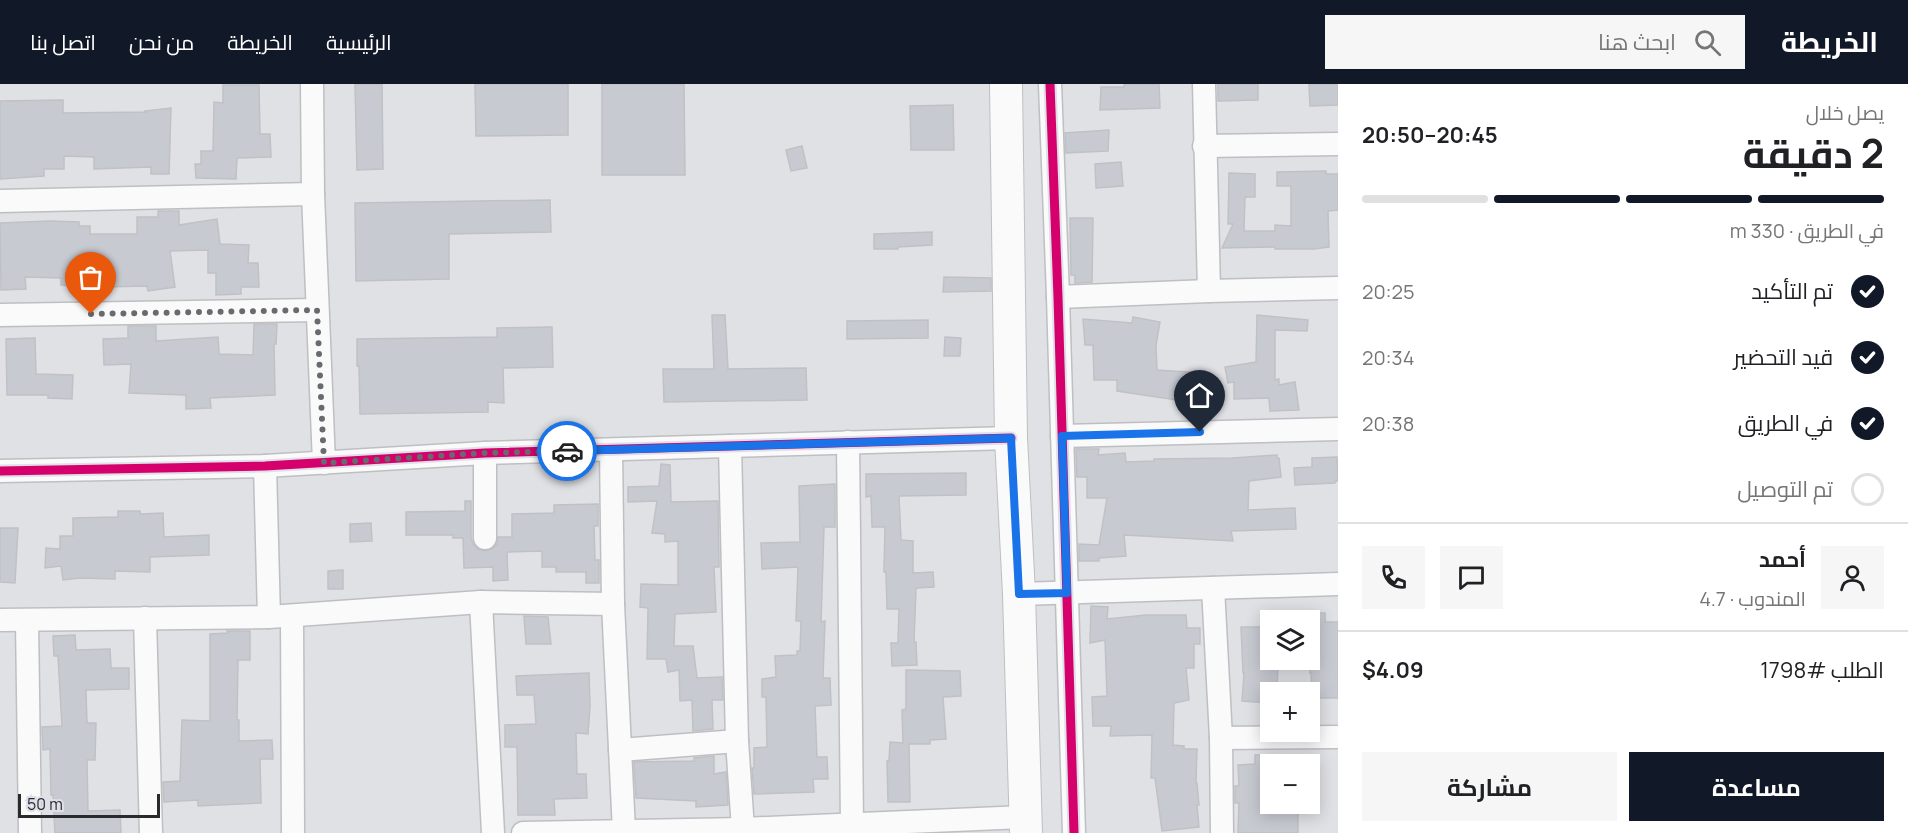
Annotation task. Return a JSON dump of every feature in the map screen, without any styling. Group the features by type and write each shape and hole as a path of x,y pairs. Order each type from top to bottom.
{"street":[{"path":"312,84 313,194 324,463"},
{"path":"523,833 743,829 852,824 1026,825 1019,594 1011,438 1006,84"},
{"path":"1050,84 1074,833"},
{"path":"1204,84 1209,291"},
{"path":"1204,146 1338,144"},
{"path":"0,201 313,194"},
{"path":"1058,297 1338,288"},
{"path":"0,315 317,310"},
{"path":"1062,436 1338,429"},
{"path":"0,471 265,466 485,453 1011,438"},
{"path":"848,442 852,824"},
{"path":"730,446 736,741 743,829"},
{"path":"611,450 613,604 624,831"},
{"path":"485,453 485,538"},
{"path":"265,466 269,617"},
{"path":"1019,594 1338,584"},
{"path":"1213,588 1221,738 1222,833"},
{"path":"0,620 269,617 481,602 613,604"},
{"path":"481,602 493,833"},
{"path":"292,616 293,833"},
{"path":"145,618 152,833"},
{"path":"27,621 30,833"},
{"path":"1221,738 1338,736"},
{"path":"620,750 736,741"}],"building":[{"path":"355,84 382,84 383,169 357,170"},
{"path":"475,84 568,84 568,135 476,136"},
{"path":"602,84 684,84 685,175 602,175"},
{"path":"1124,84 1159,84 1160,108 1100,110 1101,87 1124,87"},
{"path":"1218,84 1258,84 1258,100 1218,101"},
{"path":"1309,84 1338,84 1338,105 1310,106"},
{"path":"223,85 259,85 260,134 270,134 271,157 237,158 236,179 196,178 195,164 201,164 201,151 213,151 214,102 223,103"},
{"path":"63,100 63,113 146,112 171,108 169,174 151,174 151,167 94,169 94,157 64,156 64,169 44,169 44,176 0,179 0,101"},
{"path":"953,105 954,150 911,150 910,106"},
{"path":"1109,130 1108,151 1066,153 1065,133"},
{"path":"802,146 807,168 791,171 786,150"},
{"path":"1121,162 1123,186 1096,188 1095,164"},
{"path":"1326,171 1326,174 1338,174 1338,210 1328,211 1329,247 1314,249 1222,248 1233,224 1228,224 1229,173 1255,174 1255,197 1245,197 1244,231 1275,231 1275,225 1291,226 1291,186 1277,186 1277,172"},
{"path":"550,200 551,232 449,234 449,279 356,281 355,203"},
{"path":"158,211 179,211 179,225 217,219 220,244 249,245 248,263 258,263 259,287 241,287 241,294 216,295 216,273 208,273 208,250 170,251 175,287 148,291 147,286 61,285 61,278 25,277 26,289 1,290 0,223 79,222 79,226 90,226 90,234 137,234 137,217 158,217"},
{"path":"1070,218 1093,218 1092,282 1075,283 1075,275 1071,275"},
{"path":"932,232 932,245 874,249 874,234"},
{"path":"944,277 991,278 991,291 943,292"},
{"path":"712,315 725,315 728,369 806,368 807,400 664,402 663,369 714,369"},
{"path":"1257,315 1308,320 1307,331 1275,330 1275,380 1279,379 1279,385 1295,382 1299,410 1270,411 1269,398 1234,399 1234,382 1228,383 1225,367 1256,362"},
{"path":"1133,317 1160,322 1156,345 1157,370 1203,373 1202,397 1183,396 1183,401 1117,391 1117,380 1094,380 1093,345 1085,345 1083,319 1132,323"},
{"path":"928,320 928,338 847,339 847,321"},
{"path":"254,324 277,324 276,344 274,344 275,395 210,398 211,408 186,409 186,395 129,393 131,364 104,365 103,339 128,338 128,326 156,326 156,341 218,337 219,354 253,355"},
{"path":"552,327 553,367 503,368 504,403 488,402 488,412 360,414 357,339 497,337 497,328"},
{"path":"945,337 961,338 960,356 944,356"},
{"path":"35,338 36,374 73,375 72,399 48,398 48,395 7,395 6,339"},
{"path":"1076,449 1099,449 1098,455 1125,453 1126,462 1277,455 1281,477 1249,481 1248,510 1295,508 1296,529 1231,531 1233,541 1124,535 1126,556 1099,558 1099,561 1079,561 1079,544 1099,545 1107,498 1087,498 1087,477 1077,477"},
{"path":"1337,457 1338,481 1335,483 1295,485 1294,468 1312,467 1312,458"},
{"path":"661,464 670,465 671,502 718,501 719,567 714,567 716,612 675,614 674,646 693,646 697,678 722,677 723,700 712,700 713,729 693,731 692,700 680,701 679,670 668,672 666,659 647,659 648,608 640,607 641,584 678,585 678,541 665,542 665,534 652,533 657,501 628,502 628,487 659,486"},
{"path":"966,473 966,495 899,496 901,540 913,541 913,573 933,572 934,587 916,588 914,642 916,642 917,665 892,666 891,643 898,643 899,609 887,609 886,572 884,572 885,527 872,527 871,496 866,497 866,474"},
{"path":"835,484 835,527 824,527 821,622 825,621 823,678 830,678 831,705 815,706 817,757 827,757 828,779 813,779 814,792 754,794 752,768 754,768 754,748 767,747 766,697 762,697 762,679 776,677 775,656 797,655 797,651 800,651 801,621 796,621 798,567 762,569 761,543 800,542 799,486"},
{"path":"465,501 471,501 473,544 484,551 492,549 497,544 498,537 512,537 512,514 554,513 554,505 598,504 598,526 594,526 595,560 599,560 599,583 586,583 586,572 556,572 556,567 542,567 542,551 507,552 508,580 493,581 493,567 464,568 463,538 453,538 453,535 406,535 406,512 465,511"},
{"path":"118,511 140,511 140,514 163,513 164,537 209,535 209,555 150,557 150,572 115,571 115,579 63,580 61,566 45,568 46,548 60,549 60,536 73,536 73,518 118,517"},
{"path":"371,523 372,541 350,542 350,524"},
{"path":"0,528 18,528 15,583 0,582"},
{"path":"343,570 343,589 328,589 328,571"},
{"path":"1091,606 1108,607 1107,619 1146,615 1186,615 1187,628 1200,628 1200,644 1194,644 1194,668 1186,668 1189,700 1174,703 1173,745 1184,746 1184,749 1197,749 1196,783 1199,827 1162,831 1155,778 1151,778 1152,735 1110,736 1111,726 1093,726 1092,697 1107,696 1105,640 1090,643"},
{"path":"1320,613 1325,613 1325,622 1338,622 1338,698 1320,698 1320,682 1311,682 1310,670 1320,670"},
{"path":"524,616 548,617 551,644 526,644"},
{"path":"1241,627 1260,627 1260,670 1278,670 1277,682 1260,682 1260,702 1242,701"},
{"path":"227,631 250,631 250,660 238,660 239,741 272,740 273,759 260,759 261,803 198,806 198,800 164,802 163,782 180,781 182,720 210,721 210,634 228,633"},
{"path":"75,635 76,650 110,649 111,668 129,668 129,689 86,690 87,723 96,723 95,760 87,760 88,811 120,810 121,833 55,833 50,749 43,750 42,727 62,726 58,656 54,656 53,636"},
{"path":"906,670 960,671 961,696 943,697 946,739 930,740 930,744 909,744 910,802 888,802 887,761 889,761 890,742 903,743 902,710 906,709"},
{"path":"589,673 588,734 576,733 577,774 586,774 587,798 554,799 555,815 518,815 517,747 505,747 505,725 536,724 534,695 517,695 516,676"},
{"path":"1255,755 1260,755 1260,814 1298,814 1298,833 1238,833 1239,803 1235,803 1235,786 1239,786 1238,765 1255,764"},
{"path":"714,756 714,774 726,772 728,805 696,807 696,801 636,798 634,762 694,761 694,758"}],"cycle path":[{"path":"1050,84 1074,833"},
{"path":"0,471 265,466 485,453 1011,438"}],"way so far":[{"path":"91,314 317,310 324,463 485,453 567,451"}],"route":[{"path":"567,451 1011,438 1019,594 1067,593 1062,436 1200,432"}]}
